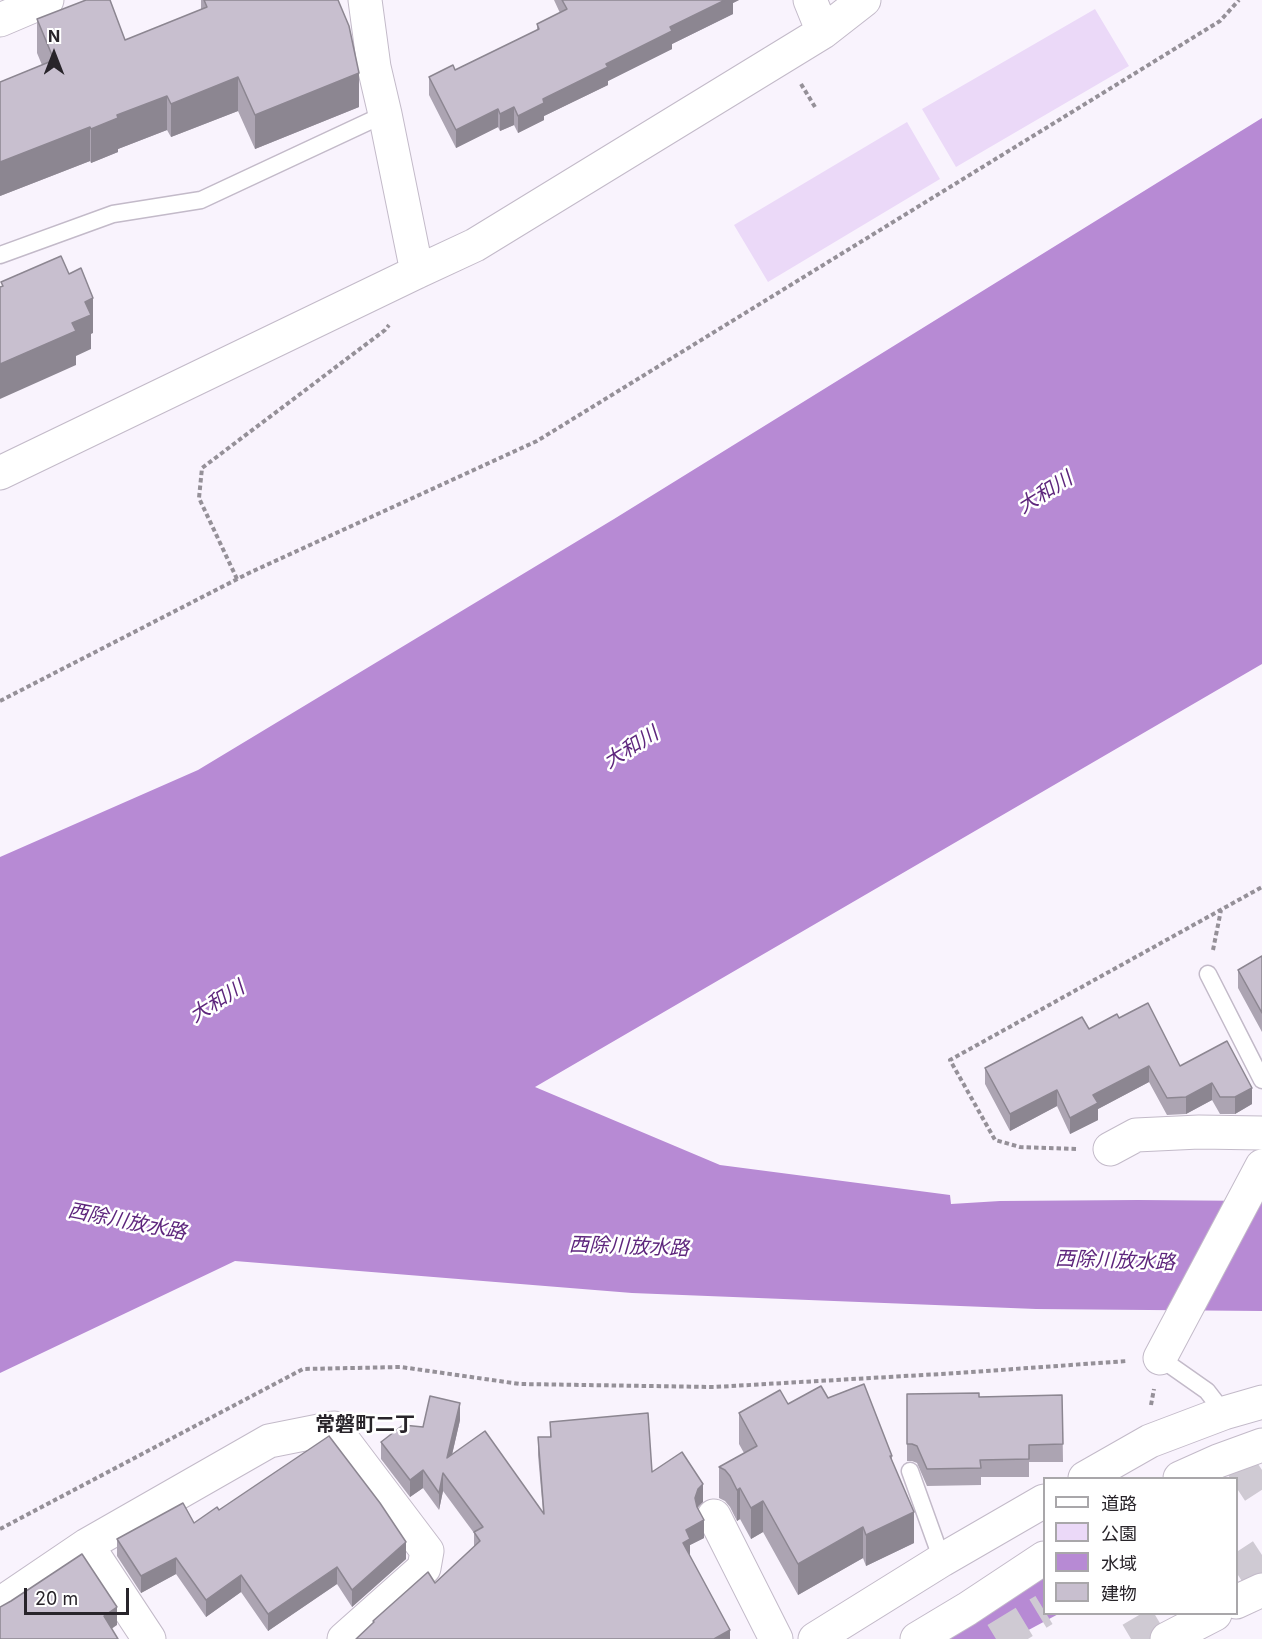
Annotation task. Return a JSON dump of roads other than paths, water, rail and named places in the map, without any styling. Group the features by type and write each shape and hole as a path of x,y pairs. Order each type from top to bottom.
{"main road":[{"path":"0,20 47,0"},
{"path":"365,0 374,67 386,114 417,272"},
{"path":"810,0 823,32"},
{"path":"0,473 475,245 823,32 864,0"},
{"path":"1110,1149 1136,1135 1199,1132 1262,1133"},
{"path":"1160,1358 1262,1166"},
{"path":"1088,1477 1150,1441 1224,1413 1262,1402"},
{"path":"0,1604 87,1545 269,1441 334,1428 427,1551 424,1568 344,1639"},
{"path":"1184,1477 1218,1461 1262,1445"},
{"path":"815,1639 942,1560 1043,1502"},
{"path":"714,1516 776,1639"},
{"path":"87,1545 149,1639"},
{"path":"917,1639 1043,1559"},
{"path":"1238,1601 1262,1590"},
{"path":"1167,1639 1213,1615"}],"lane":[{"path":"0,255 113,214 201,200 386,114"},
{"path":"1208,974 1262,1080"},
{"path":"1160,1358 1207,1391 1224,1413"},
{"path":"910,1472 942,1560"}],"water":[{"path":"1262,118 1262,664 535,1087 720,1165 950,1195 951,1204 1000,1201 1262,1201 1262,1311 1036,1309 632,1293 235,1261 0,1373 0,857 198,770 614,519"}],"waterway":[{"path":"945,1639 1043,1587"}],"tunnel":[{"path":"1238,1486 1262,1470"},
{"path":"1238,1571 1262,1555"},
{"path":"996,1639 1043,1611"},
{"path":"1131,1639 1171,1615"}],"district":[{"name":"常磐町二丁","path":"365,1425"}],"water label":[{"name":"大和川","path":"1045,493"},
{"name":"大和川","path":"631,748"},
{"name":"大和川","path":"217,1002"},
{"name":"西除川放水路","path":"127,1222"},
{"name":"西除川放水路","path":"629,1247"},
{"name":"西除川放水路","path":"1115,1261"}]}
